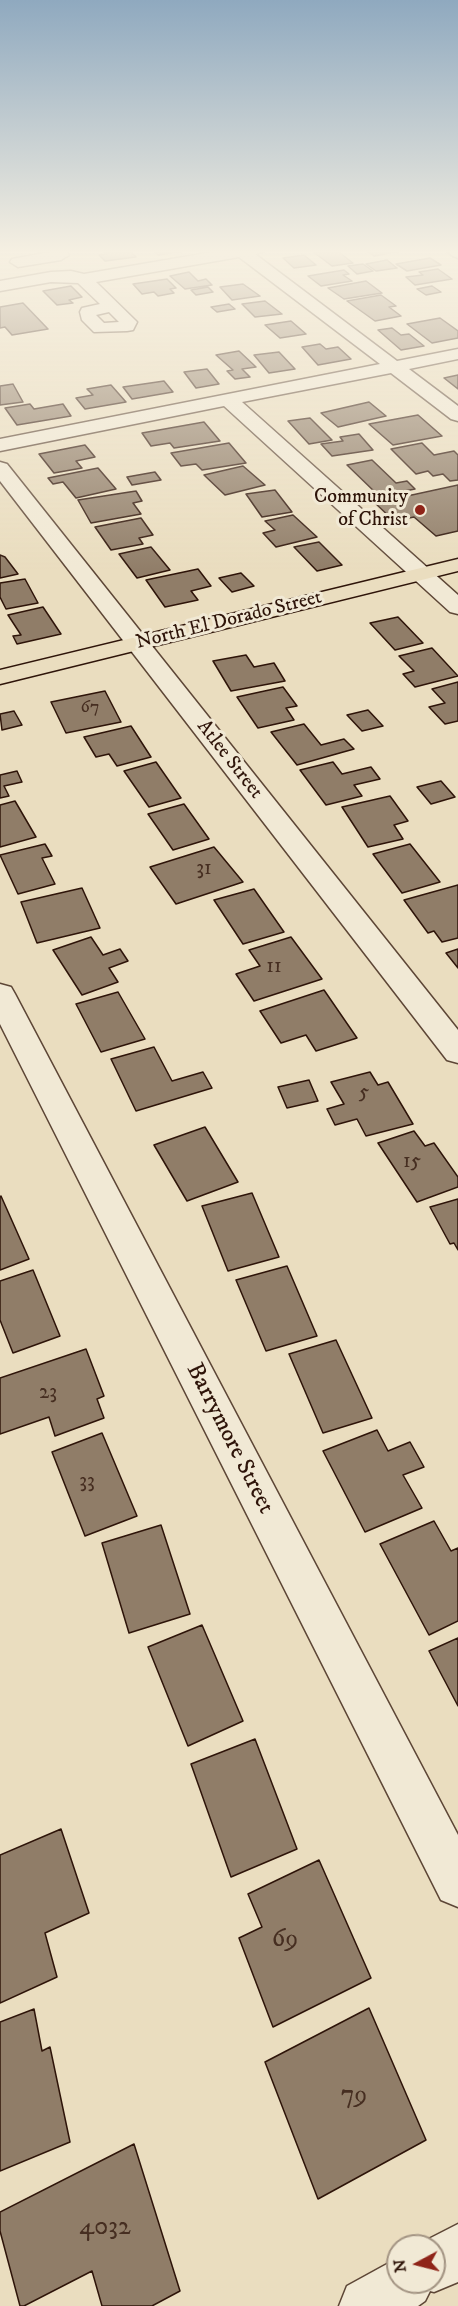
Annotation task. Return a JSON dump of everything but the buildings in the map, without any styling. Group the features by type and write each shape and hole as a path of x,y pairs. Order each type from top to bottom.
{"main road":[{"name":"North El Dorado Street","path":"0,677 458,565"}],"street":[{"path":"382,357 458,415"},
{"path":"0,445 444,357"},
{"path":"227,399 458,607"},
{"name":"Atlee Street","path":"0,468 458,1052"},
{"name":"Barrymore Street","path":"0,994 458,1883"},
{"path":"367,2306 386,2294"}],"place":[{"name":"Community of Christ","path":"420,510"}]}
